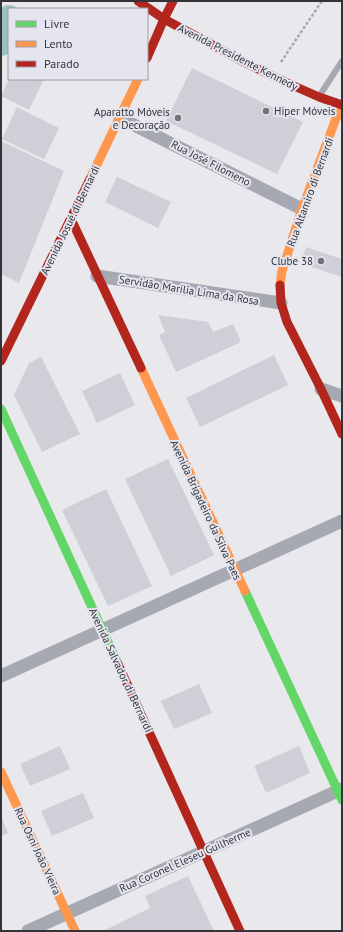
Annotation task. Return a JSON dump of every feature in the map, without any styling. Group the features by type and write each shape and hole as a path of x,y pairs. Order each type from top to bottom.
{"street":[{"name":"Avenida Presidente Kennedy","path":"138,1 164,19 246,63 342,105"},
{"path":"148,56 173,1"},
{"name":"Avenida Josué di Bernardi","path":"1,361 138,80"},
{"name":"Rua Altamiro di Bernardi","path":"342,105 302,209 282,271 280,284 282,303 287,322 322,389 342,434"},
{"name":"Rua José Filomeno","path":"120,118 302,209"},
{"name":"Avenida Brigadeiro da Silva Paes","path":"70,219 234,570 341,793"},
{"name":"Servidão Marília Lima da Rosa","path":"97,276 282,303"},
{"path":"322,389 342,396"},
{"name":"Avenida Salvador di Bernardi","path":"1,409 240,931"},
{"path":"1,676 342,521"},
{"name":"Rua Osni João Vieira","path":"1,772 75,931"},
{"name":"Rua Coronel Eleseu Guilherme","path":"28,931 204,852 341,793"}],"lane":[{"path":"319,96 342,62"}],"path":[{"path":"272,75 322,1"}],"building":[{"path":"192,68 303,122 277,174 166,121"},
{"path":"9,80 44,80 29,110 1,96"},
{"path":"17,107 59,128 44,159 2,139"},
{"path":"1,141 64,171 19,283 1,274"},
{"path":"117,177 171,202 158,228 105,202"},
{"name":"Clube 38","path":"306,247 342,259 342,277 300,263"},
{"path":"158,315 208,322 213,332 233,324 241,342 176,372 159,335 165,332"},
{"path":"274,355 288,385 200,427 186,398"},
{"path":"41,357 80,434 42,452 14,395 29,363"},
{"path":"120,373 135,405 97,423 82,391"},
{"path":"168,459 214,555 171,576 125,479"},
{"path":"106,489 152,586 108,606 62,510"},
{"path":"199,684 212,713 174,729 161,701"},
{"path":"60,746 70,769 30,786 20,764"},
{"path":"299,746 310,773 266,793 254,766"},
{"path":"83,793 94,818 52,836 41,811"},
{"path":"1,816 8,833 1,836"},
{"path":"188,876 214,931 103,931 150,908 145,896"}],"waterway":[{"path":"1,44 8,20"}],"traffic: fast":[{"path":"1,409 118,664"},
{"path":"245,591 342,800"}],"traffic: slow":[{"path":"90,179 138,80"},
{"path":"280,285 282,271 302,209 341,105"},
{"path":"141,368 245,591"},
{"path":"1,772 75,931"}],"traffic: jam":[{"path":"138,1 164,19 246,63 319,97 342,105"},
{"path":"148,56 173,1"},
{"path":"1,361 90,179"},
{"path":"71,219 141,368"},
{"path":"280,285 281,303 287,322 342,434"},
{"path":"118,664 240,931"}],"place":[{"name":"Hiper Móveis","path":"266,111"},
{"name":"Aparatto Móveis e Decoração","path":"178,118"},
{"name":"Clube 38","path":"321,261"}]}
